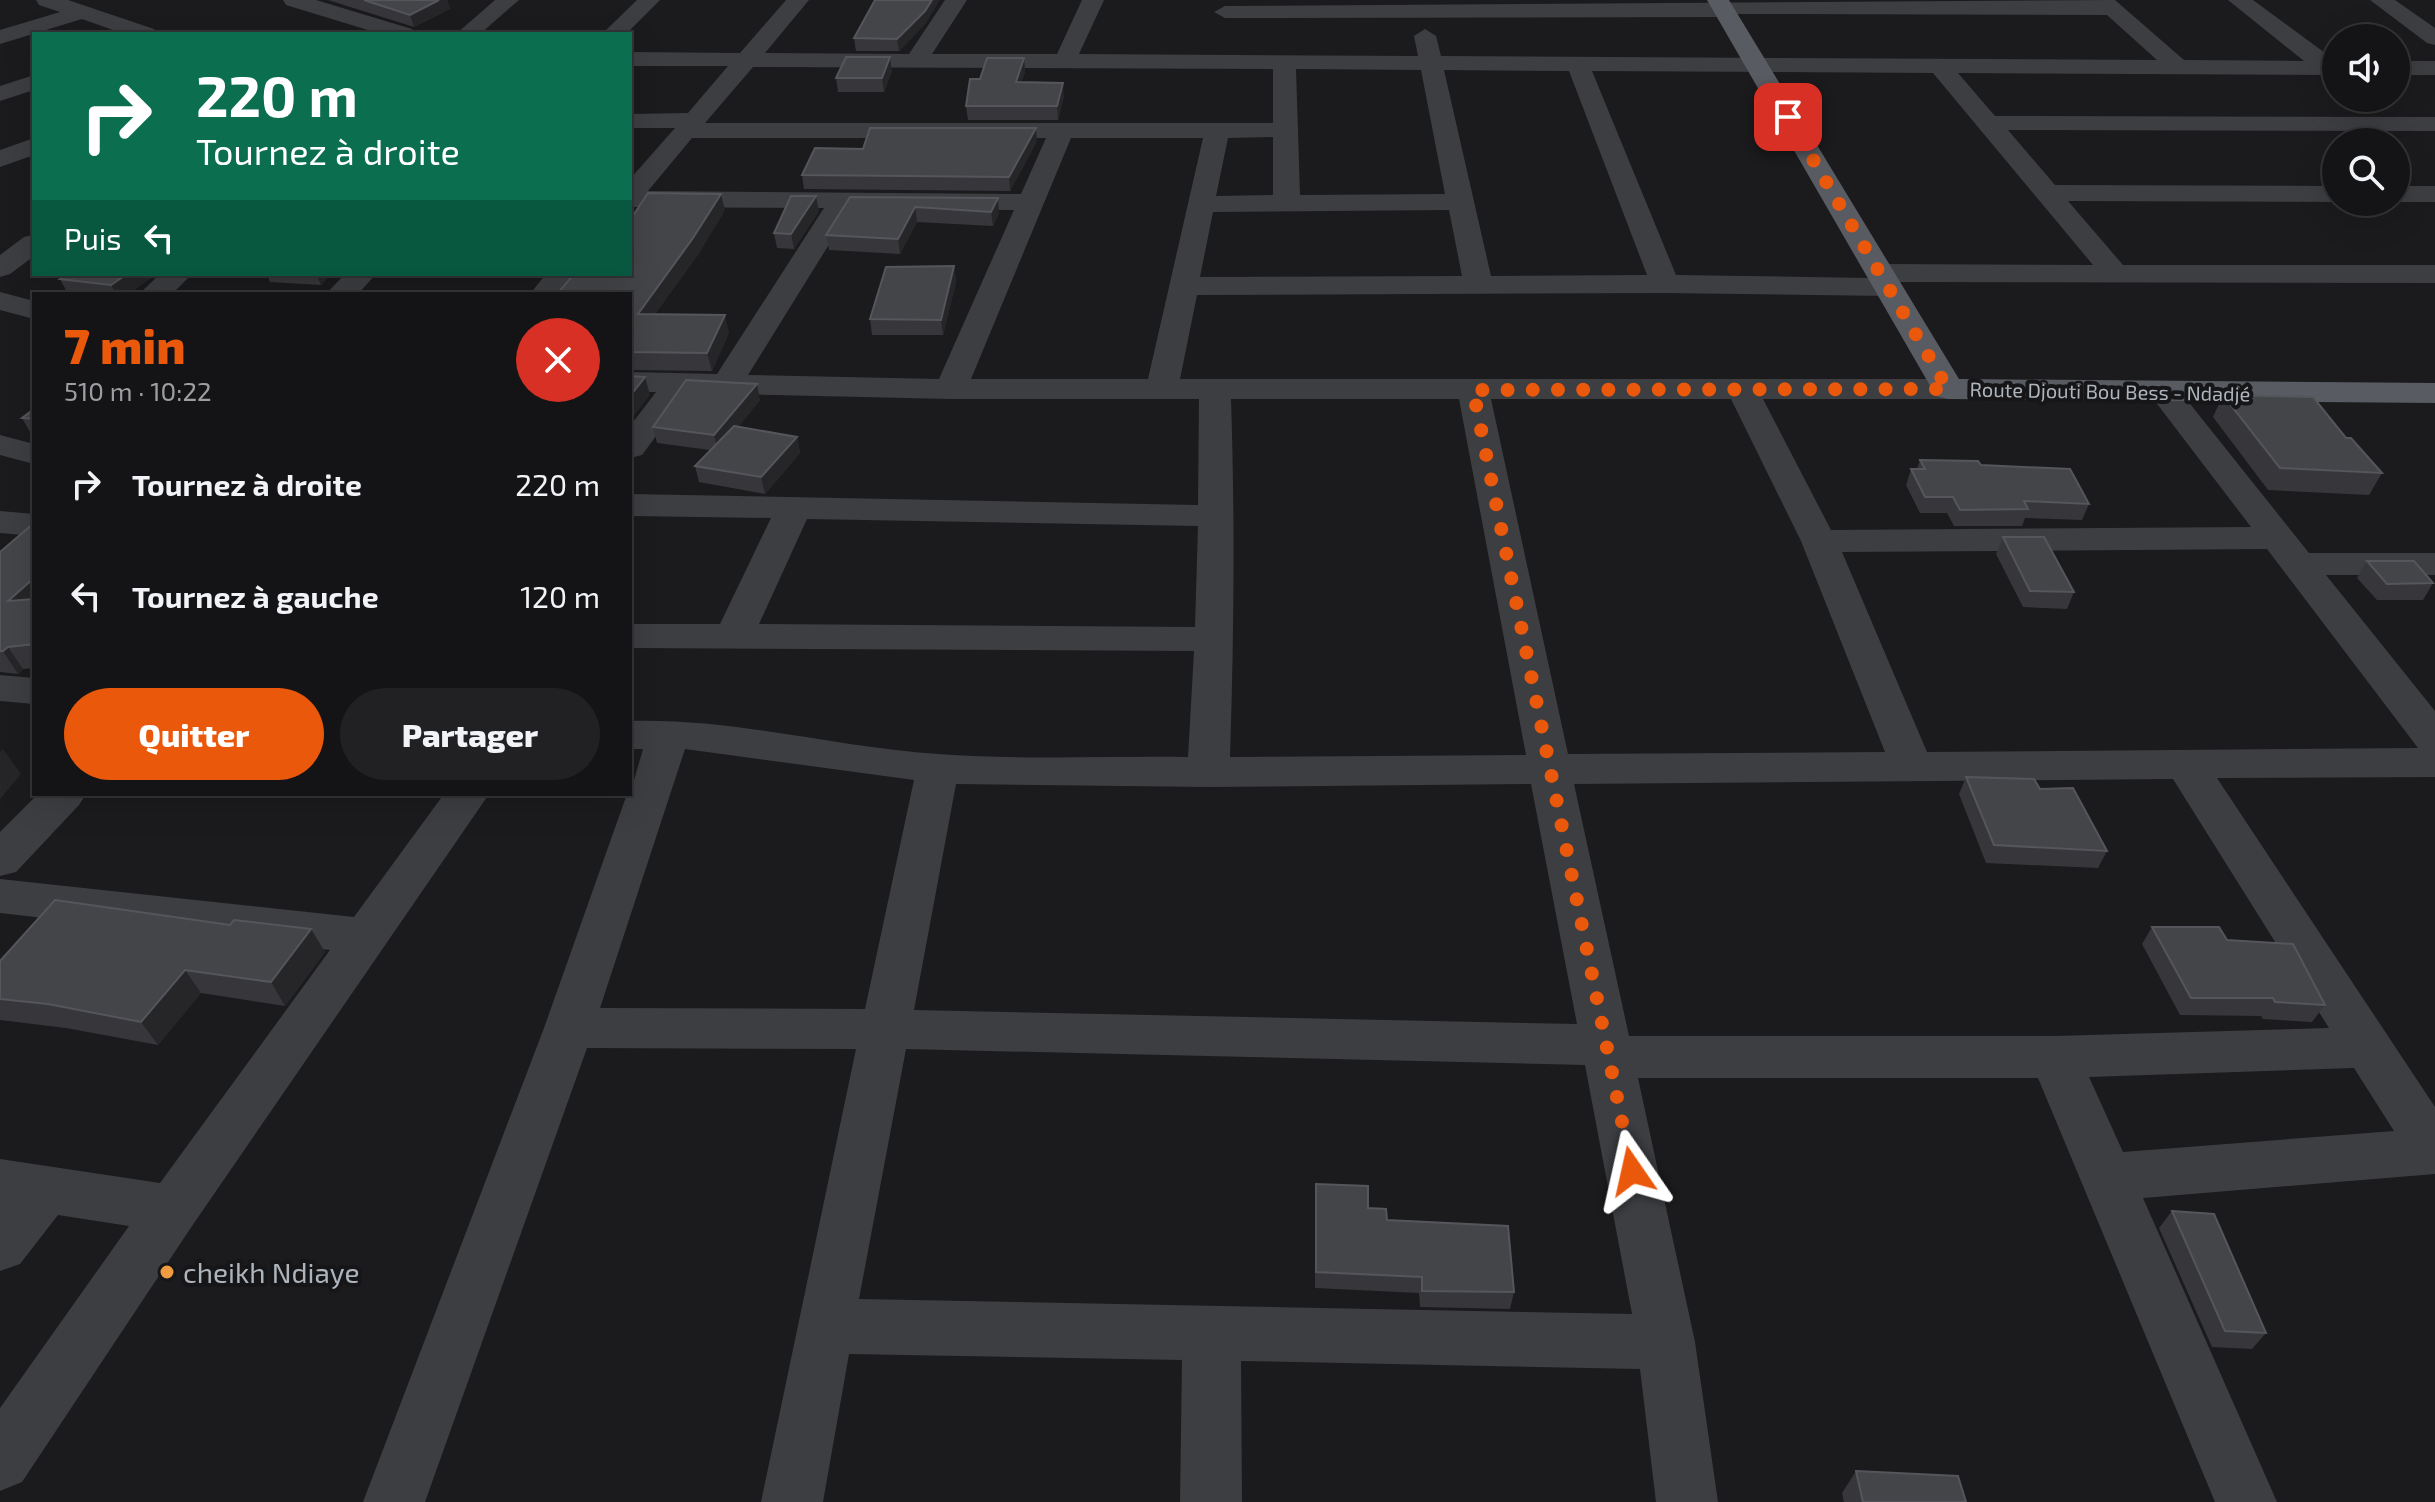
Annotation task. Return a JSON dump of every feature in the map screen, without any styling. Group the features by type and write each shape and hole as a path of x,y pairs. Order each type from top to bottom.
{"main road":[{"name":"Route Djouti Bou Bess - Ndadjé","path":"1722,6 1948,389 2435,393"}],"street":[{"path":"47,0 140,32"},
{"path":"294,0 397,32"},
{"path":"469,32 508,0"},
{"path":"615,32 649,0"},
{"path":"632,195 798,0"},
{"path":"916,60 956,0"},
{"path":"1065,61 1093,0"},
{"path":"2239,0 2322,61"},
{"path":"2381,0 2435,38"},
{"path":"1211,62 1227,6 1420,12 1722,6 2107,4 2178,67"},
{"path":"0,37 82,12"},
{"path":"1420,12 1478,285"},
{"path":"343,32 368,23"},
{"path":"632,59 2322,68"},
{"path":"1284,62 1287,203"},
{"path":"1578,64 1665,284"},
{"path":"1940,66 2114,272"},
{"path":"2410,68 2435,68"},
{"path":"0,94 32,83"},
{"path":"632,121 690,126 1285,130"},
{"path":"1988,123 2435,124"},
{"path":"951,389 1062,130"},
{"path":"1162,389 1217,130"},
{"path":"0,159 32,147"},
{"path":"2047,193 2322,194"},
{"path":"2410,194 2435,194"},
{"path":"632,197 1032,202"},
{"path":"725,386 842,201"},
{"path":"1201,204 1461,202"},
{"path":"0,268 32,244"},
{"path":"1184,286 1665,284 2114,272 2435,274"},
{"path":"156,292 176,276"},
{"path":"343,292 360,276"},
{"path":"547,292 560,276"},
{"path":"0,301 32,309"},
{"path":"632,382 951,389 1948,389"},
{"path":"632,445 678,385"},
{"path":"1208,772 1216,639 1218,516 1215,389"},
{"path":"1473,390 1666,1342 1687,1502"},
{"path":"1743,390 1819,541 1912,767"},
{"path":"2164,392 2435,740"},
{"path":"0,445 32,453"},
{"path":"632,505 1218,516"},
{"path":"734,636 794,508"},
{"path":"0,522 32,525"},
{"path":"1819,541 2290,551 2435,564"},
{"path":"632,636 1216,639"},
{"path":"0,688 32,691"},
{"path":"394,1502 569,1028 649,735 731,739 938,769 1208,772 2435,762"},
{"path":"2108,1177 2435,1151 2186,765"},
{"path":"792,1502 938,769"},
{"path":"0,860 62,796"},
{"path":"0,1460 173,1209 466,796"},
{"path":"0,896 367,936"},
{"path":"569,1028 886,1029 1607,1051 2055,1057 2366,1047"},
{"path":"2055,1057 2246,1502"},
{"path":"0,1246 23,1186 173,1209"},
{"path":"825,1326 1666,1342"},
{"path":"1211,1502 1212,1333"}],"building":[{"path":"364,0 439,0 410,15"},
{"path":"875,0 932,0 897,39 854,38"},
{"path":"846,57 890,57 882,78 836,78"},
{"path":"987,58 1024,58 1016,82 1063,83 1057,106 966,106 970,79 980,79"},
{"path":"870,128 1036,128 1009,177 802,175 815,148 863,149"},
{"path":"648,193 721,194 638,314 725,315 707,353 632,352 632,292 559,292 572,276 632,276 632,217"},
{"path":"791,196 816,196 791,234 774,233"},
{"path":"850,197 998,198 991,212 915,207 898,239 826,235"},
{"path":"954,266 941,320 870,319 886,267"},
{"path":"65,276 124,276 111,285 60,279"},
{"path":"632,376 645,377 632,393"},
{"path":"686,380 757,384 714,435 653,427"},
{"path":"2223,395 2313,397 2346,438 2351,438 2382,473 2280,468"},
{"path":"32,410 32,419 22,418"},
{"path":"734,426 797,437 761,477 695,466"},
{"path":"1920,460 1978,461 1981,465 2070,469 2089,504 2024,501 2028,509 1960,510 1953,497 1925,497 1911,469 1925,469"},
{"path":"32,525 32,580 8,601 32,599 32,644 8,647 3,651 0,651 0,552"},
{"path":"2003,537 2044,537 2074,592 2030,591"},
{"path":"2367,561 2414,561 2433,583 2387,584"},
{"path":"1966,777 2034,779 2040,789 2073,788 2107,851 1994,845"},
{"path":"55,900 230,925 234,920 311,929 271,982 185,970 141,1022 48,1004 0,999 0,961"},
{"path":"2152,927 2219,927 2227,940 2293,944 2325,1005 2275,1002 2273,998 2191,998"},
{"path":"1316,1184 1368,1186 1368,1208 1386,1209 1387,1220 1508,1226 1514,1292 1422,1291 1422,1277 1316,1272"},
{"path":"2172,1211 2214,1214 2266,1333 2225,1331"},
{"path":"1856,1471 1958,1476 1966,1502 1863,1502"}],"place":[{"name":"cheikh Ndiaye","path":"167,1272"}],"route":[{"path":"1632,1171 1473,390 1948,389 1788,117"}]}
